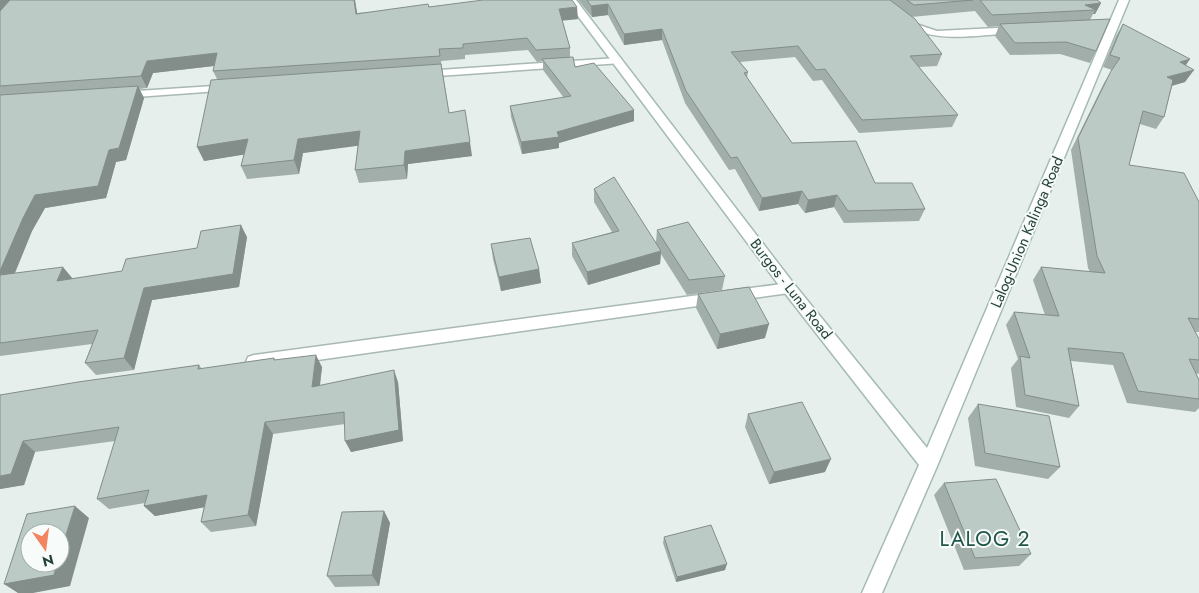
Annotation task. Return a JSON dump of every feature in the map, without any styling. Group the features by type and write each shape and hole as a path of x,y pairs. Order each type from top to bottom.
{"street":[{"name":"Burgos - Luna Road","path":"571,0 789,288 929,464"},
{"path":"880,0 904,21 926,32 937,34 1026,29"},
{"name":"Lalog-Union Kalinga Road","path":"929,464 1110,25 1124,0"},
{"path":"408,76 617,61"},
{"path":"110,96 239,87"},
{"path":"237,364 789,288"},
{"path":"872,593 929,464"}],"building":[{"path":"10,0 354,0 356,14 428,4 429,7 483,0 572,0 577,7 559,9 570,48 536,50 527,38 463,44 463,48 439,49 440,56 213,71 217,53 147,61 141,76 0,86 0,11"},
{"path":"587,0 890,0 915,19 942,54 910,56 958,115 862,120 825,69 816,70 798,46 731,52 748,72 744,73 792,143 856,141 875,183 912,183 925,209 848,211 837,195 808,200 802,191 762,198 737,157 731,158 686,91 662,29 624,34 608,4 591,6"},
{"path":"907,0 973,0 914,5"},
{"path":"980,0 1097,0 1101,3 1085,5 1096,10 992,15"},
{"path":"1110,19 1096,51 1066,42 1015,43 1000,24"},
{"path":"1123,24 1190,59 1180,62 1194,70 1167,77 1173,80 1164,117 1143,111 1129,165 1184,173 1199,202 1199,319 1188,318 1199,339 1199,360 1189,359 1199,380 1199,399 1138,391 1123,353 1068,348 1079,406 1025,395 1020,356 1030,358 1014,312 1059,316 1041,267 1105,273 1097,256 1078,138 1111,71 1120,58 1110,55"},
{"path":"573,57 575,67 594,63 634,110 557,132 559,137 521,142 510,106 571,96 542,59"},
{"path":"441,64 449,113 465,110 470,142 405,151 404,165 355,170 360,131 298,139 294,160 241,166 248,139 197,147 211,80"},
{"path":"138,86 119,148 109,150 98,186 35,195 0,271 0,95"},
{"path":"614,177 661,251 587,272 572,243 619,231 594,189"},
{"path":"688,222 725,276 689,280 657,230"},
{"path":"241,225 233,274 144,288 124,358 85,363 98,330 0,343 0,275 63,267 57,281 122,271 126,259 197,248 201,231"},
{"path":"530,238 539,269 499,277 491,244"},
{"path":"749,287 769,324 720,334 698,294"},
{"path":"316,355 312,387 394,370 399,430 345,441 344,412 265,422 248,515 201,522 207,495 144,506 149,490 97,499 119,427 23,441 11,474 0,476 0,395 199,365 198,369 274,358 274,360"},
{"path":"802,402 831,459 774,472 748,414"},
{"path":"978,404 1049,416 1060,467 985,453"},
{"path":"996,479 1031,554 975,558 944,483"},
{"path":"75,506 70,523 24,523 27,514"},
{"path":"384,511 372,575 327,576 342,512"},
{"path":"711,525 727,564 677,577 664,537"},
{"path":"20,535 20,573 54,573 54,575 4,584"}],"district":[{"name":"LALOG 2","path":"985,539"}]}
